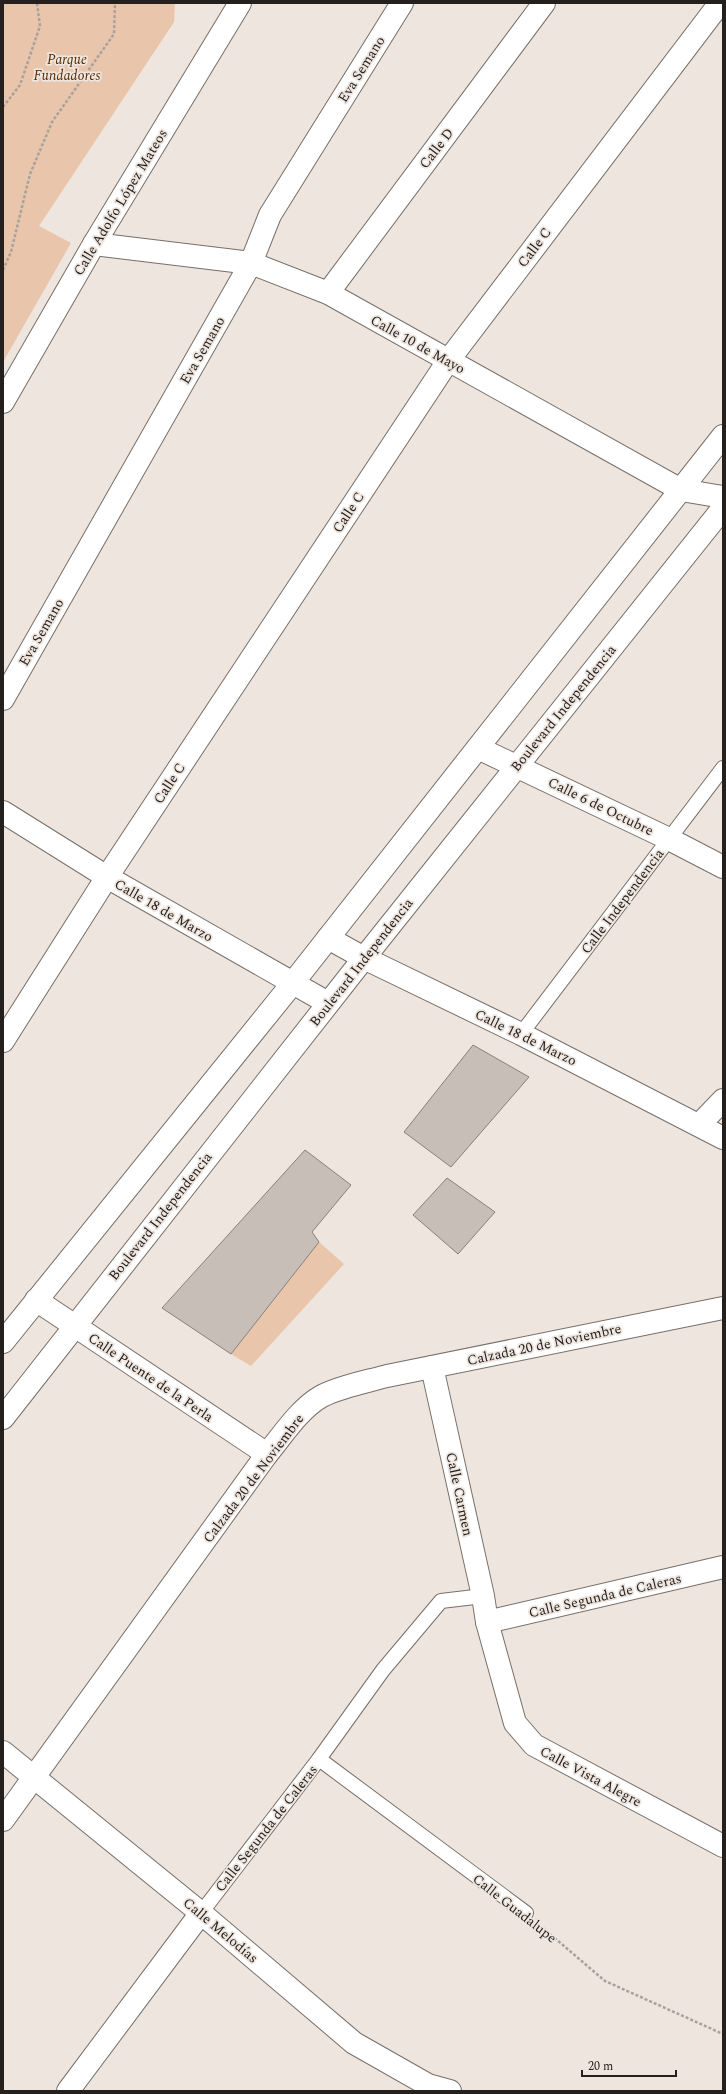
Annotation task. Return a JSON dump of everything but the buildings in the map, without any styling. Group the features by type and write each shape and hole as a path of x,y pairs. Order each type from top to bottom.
{"street":[{"name":"Eva Semano","path":"3,699 251,263 270,215 402,3"},
{"name":"Calle D","path":"328,293 544,3"},
{"name":"Calle C","path":"3,1041 107,877 448,361 720,3"},
{"name":"Calle Adolfo López Mateos","path":"3,402 94,244 234,8"},
{"name":"Calle 10 de Mayo","path":"94,244 251,263 328,293 681,490 723,497"},
{"path":"3,1342 292,984 723,436"},
{"name":"Boulevard Independencia","path":"3,1418 73,1326 328,1003 723,508"},
{"name":"Calle 6 de Octubre","path":"478,748 669,839 723,867"},
{"name":"Calle 18 de Marzo","path":"3,812 107,877 292,984 328,1003"},
{"name":"Calle 18 de Marzo","path":"328,938 364,958 522,1034 723,1138"},
{"path":"699,1125 723,1100"},
{"name":"Calle Puente de la Perla","path":"36,1300 267,1454"},
{"name":"Calzada 20 de Noviembre","path":"3,1820 35,1778 267,1454 305,1409 322,1397 343,1388 387,1376 723,1308"},
{"name":"Calle Carmen","path":"432,1367 483,1596 487,1622"},
{"name":"Calle Segunda de Caleras","path":"487,1622 723,1567"},
{"name":"Calle Vista Alegre","path":"487,1622 515,1723 534,1745 723,1846"},
{"name":"Calle Melodías","path":"3,1752 201,1913 354,2043 428,2085 450,2091"},
{"name":"Calle Segunda de Caleras","path":"68,2091 201,1913"}],"lane":[{"name":"Calle Independencia","path":"522,1034 723,768"},
{"name":"Calle Segunda de Caleras","path":"201,1913 319,1759 383,1670 441,1601 483,1596"},
{"name":"Calle Guadalupe","path":"319,1759 526,1913"}],"path":[{"path":"3,107 20,85 40,26 37,3"},
{"path":"3,270 11,252 30,174 52,122 114,34 115,3"},
{"name":"Calle Guadalupe","path":"526,1913 605,1981 723,2034"}],"green space":[{"name":"Parque Fundadores","path":"3,3 175,3 174,22 39,226 71,243 3,362"},
{"path":"319,1242 344,1264 251,1366 231,1354"}]}
